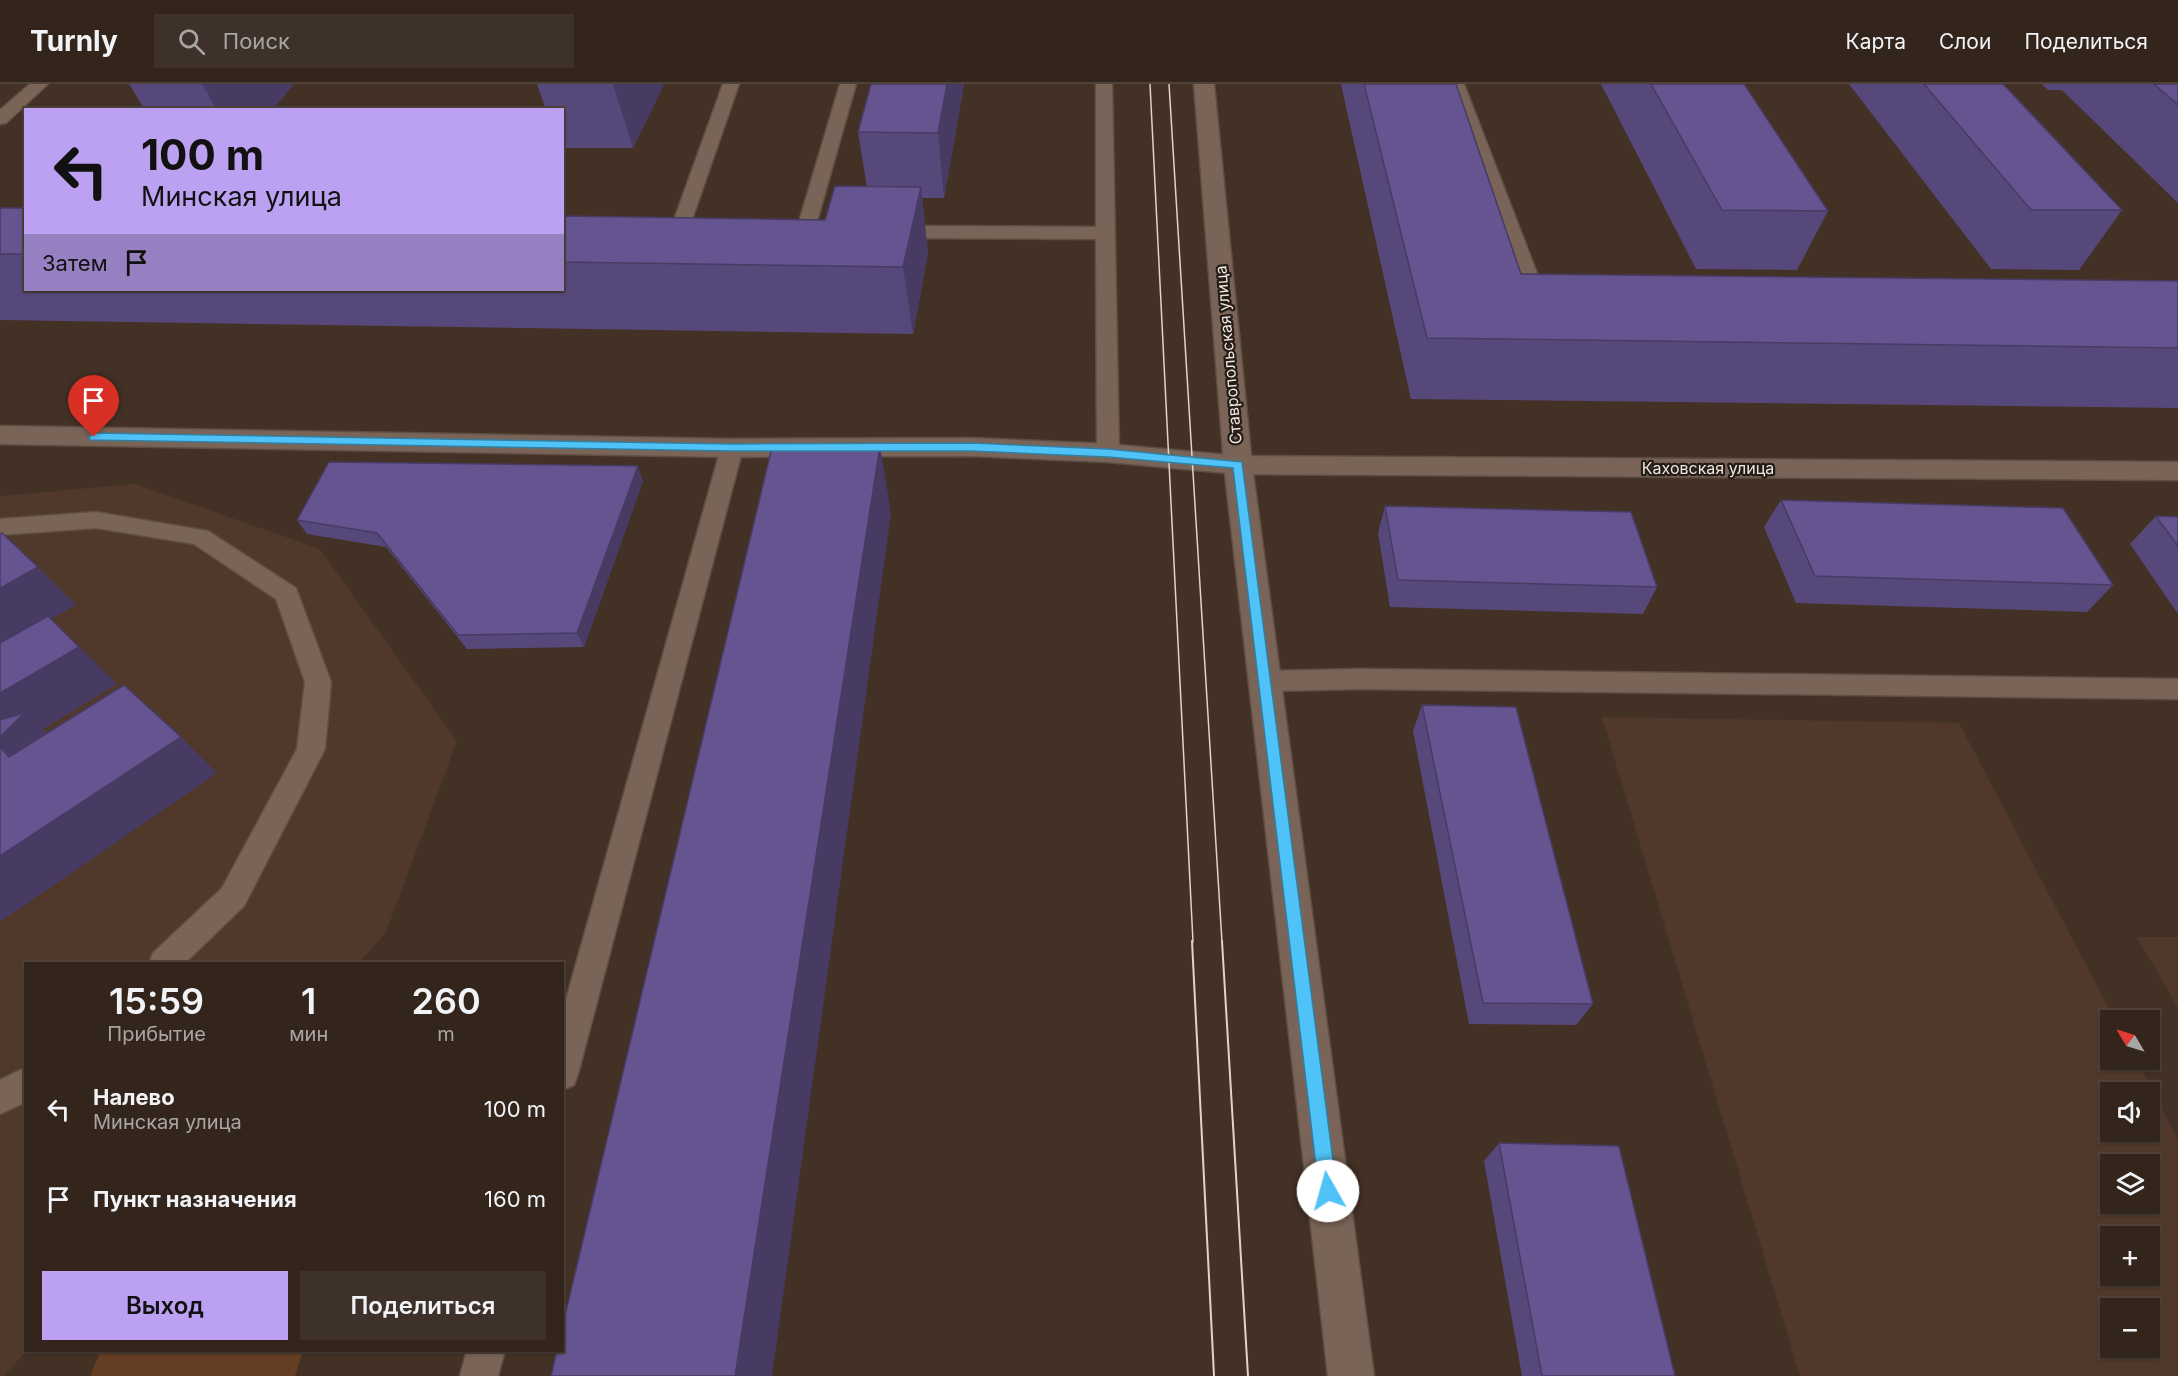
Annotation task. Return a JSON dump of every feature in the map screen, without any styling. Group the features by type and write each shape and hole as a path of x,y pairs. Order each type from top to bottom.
{"street":[{"name":"Ставропольская улица","path":"1204,84 1238,465 1352,1376"},
{"name":"Каховская улица","path":"0,435 732,448 971,447 1108,453 1194,463 1238,465 2178,471"}],"lane":[{"path":"0,119 40,84"},
{"path":"679,231 731,84"},
{"path":"805,232 848,84"},
{"path":"1104,84 1108,453"},
{"path":"1456,84 1543,315 1555,315"},
{"path":"659,232 702,231"},
{"path":"782,231 829,232"},
{"path":"876,232 1105,234"},
{"path":"564,1067 732,448"},
{"path":"0,527 96,520 200,537 287,594 318,682 311,749 233,897 165,962"},
{"path":"1264,681 1360,679 2178,689"},
{"path":"0,1098 24,1084"},
{"path":"479,1376 485,1352"}],"shaded area":[{"path":"135,484 320,549 457,741 386,932 360,962 24,962 25,1352 4,1376 0,1376 0,496"},
{"path":"1602,717 1959,723 2110,1010 2100,1010 2100,1070 2142,1070 2148,1082 2100,1082 2100,1142 2160,1142 2160,1105 2178,1140 2178,1376 1800,1376"},
{"path":"2137,937 2178,937 2178,1008"},
{"path":"100,1352 302,1352 295,1376 90,1376"}],"building":[{"path":"871,84 947,84 938,133 858,132"},
{"path":"1364,84 1456,84 1521,274 2178,281 2178,348 1427,338"},
{"path":"1651,84 1744,84 1828,211 1722,210"},
{"path":"1924,84 2003,84 2122,210 2031,210"},
{"path":"2154,84 2178,84 2178,105"},
{"path":"835,186 921,187 903,267 564,262 564,216 825,220"},
{"path":"0,208 24,208 24,254 0,254"},
{"path":"880,446 735,1376 551,1376 557,1352 564,1352 564,1320 772,447"},
{"path":"329,462 638,466 577,633 458,635 377,533 297,520"},
{"path":"1781,500 2063,508 2113,585 1815,576"},
{"path":"1385,506 1631,512 1657,587 1398,580"},
{"path":"2156,516 2178,517 2178,546"},
{"path":"2,533 38,567 0,588 0,534"},
{"path":"48,616 79,647 0,693 0,643"},
{"path":"124,685 181,737 0,856 0,747 9,757"},
{"path":"1422,705 1516,707 1593,1004 1483,1003"},
{"path":"24,713 0,737 0,720"},
{"path":"1499,1143 1619,1146 1675,1376 1542,1376"}],"tram line":[{"path":"1150,84 1193,942"},
{"path":"1169,84 1222,942"},
{"path":"1192,941 1214,1376"},
{"path":"1222,941 1248,1376"}],"route":[{"path":"94,437 732,448 971,447 1108,453 1194,463 1238,465 1328,1191"}]}
